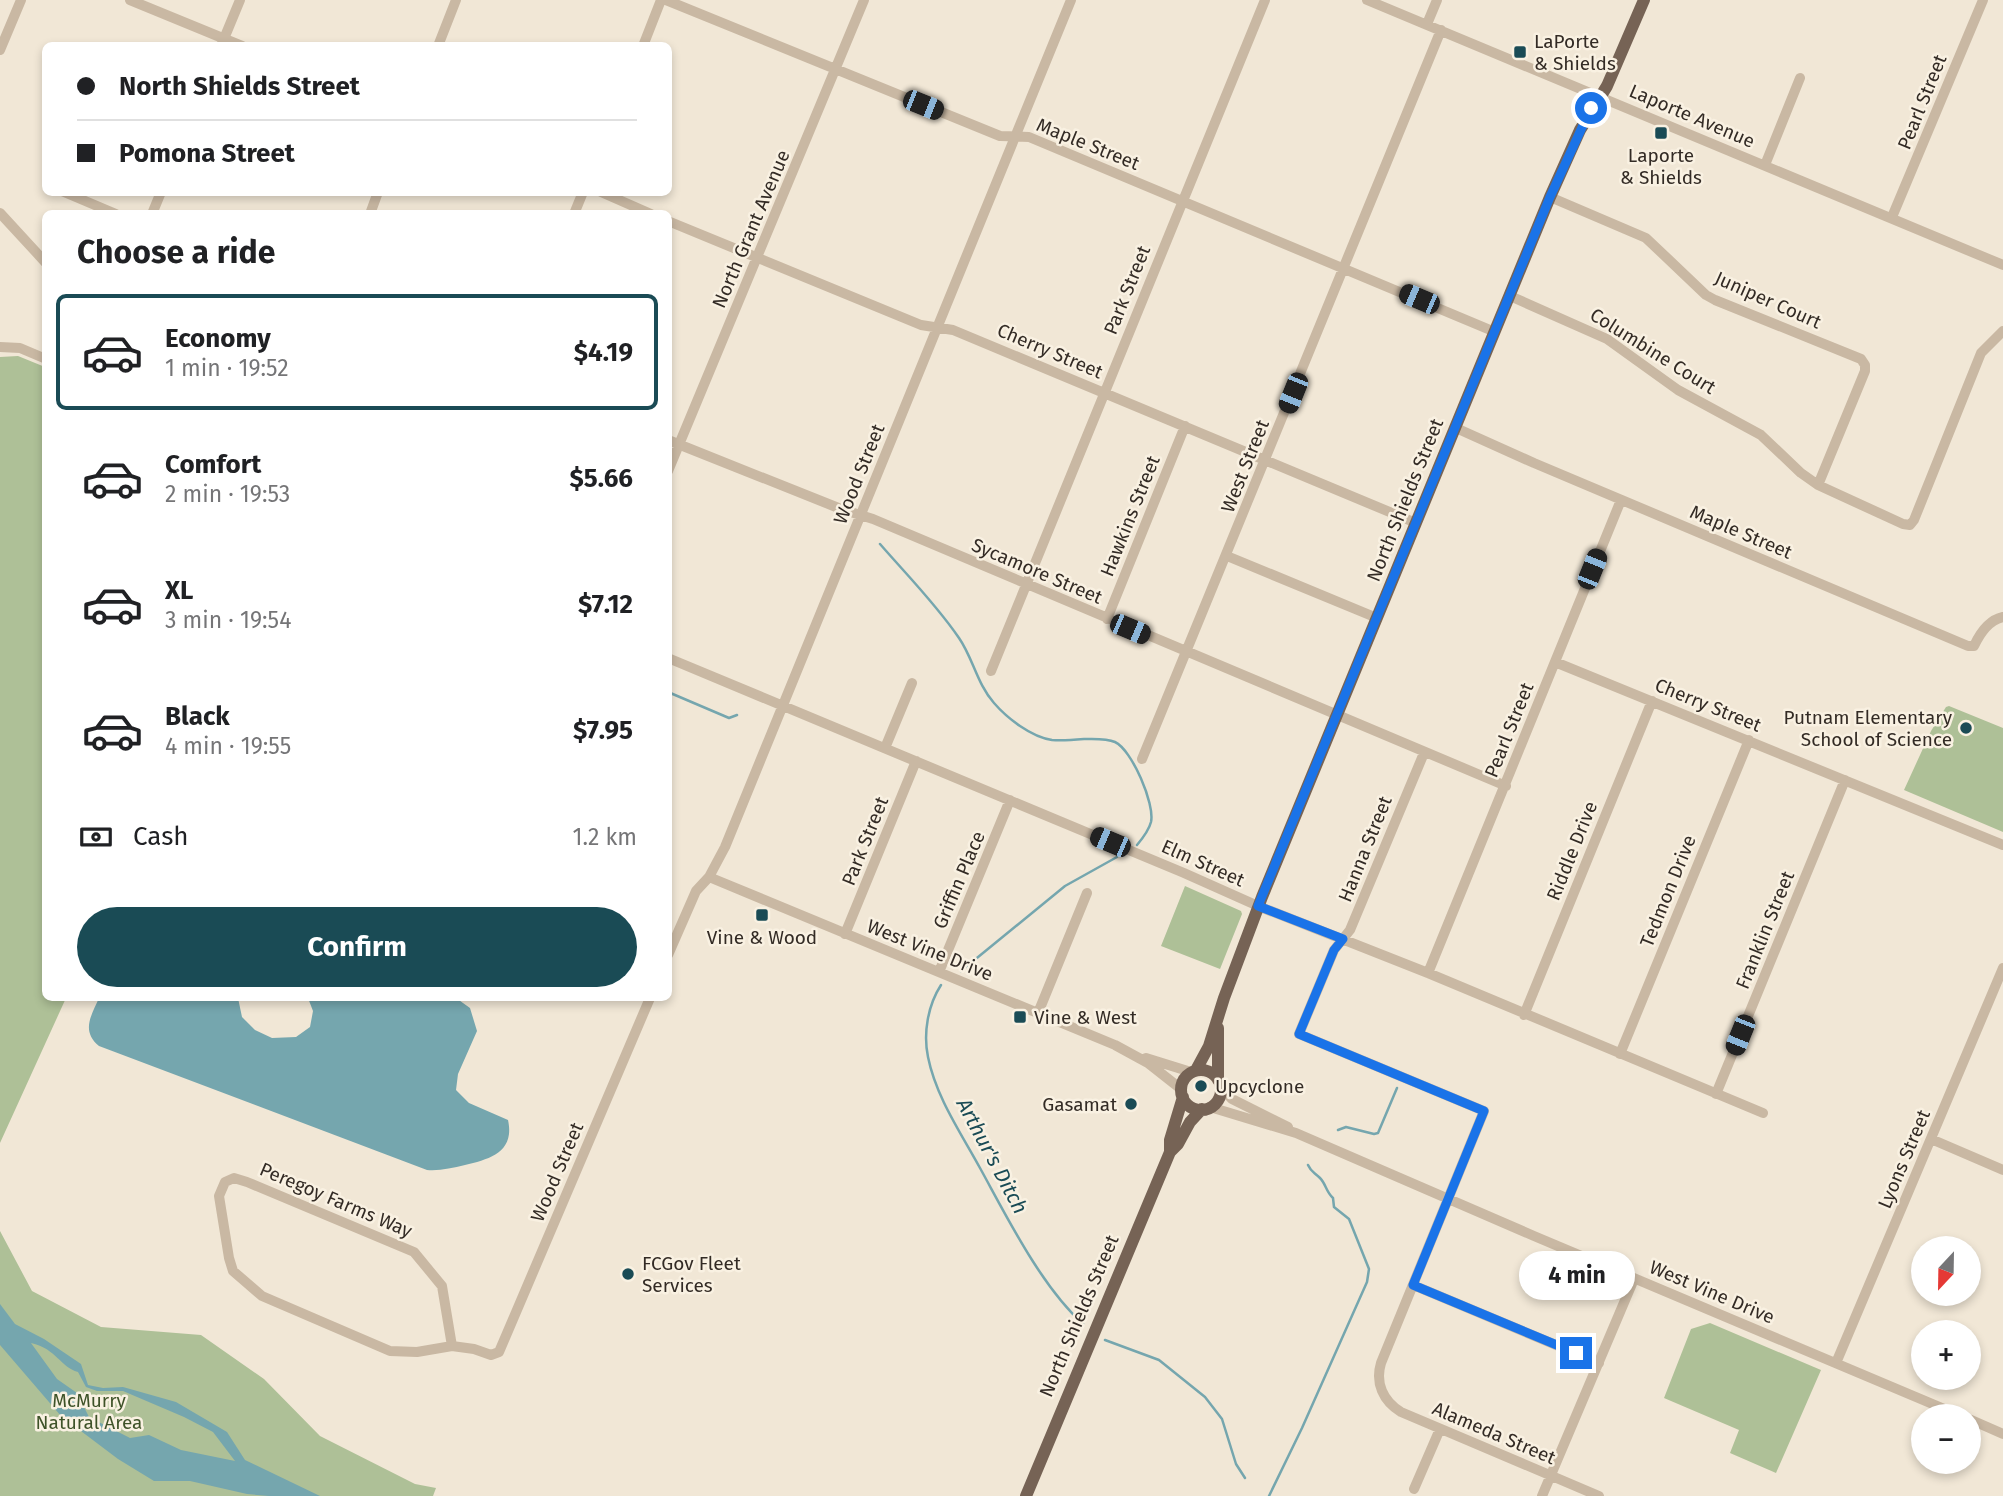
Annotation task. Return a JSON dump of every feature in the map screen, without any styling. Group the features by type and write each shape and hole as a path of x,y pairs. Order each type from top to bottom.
{"main road":[{"name":"North Shields Street","path":"1193,1071 1205,1055 1258,906 1550,197 1580,130 1607,86 1644,0"},
{"name":"North Shields Street","path":"1217,1023 1220,1083"},
{"path":"1193,1071 1208,1071 1220,1083 1217,1102 1206,1108 1192,1107 1182,1093 1184,1080 1193,1071"},
{"name":"North Shields Street","path":"1170,1152 1170,1140 1182,1093"},
{"name":"North Shields Street","path":"1026,1496 1170,1152 1191,1122 1206,1108"}],"street":[{"path":"0,50 21,0"},
{"path":"130,0 223,42 240,0"},
{"path":"440,42 456,0"},
{"path":"645,42 661,0"},
{"name":"Maple Street","path":"666,0 1000,136 1029,137 1495,332"},
{"name":"North Grant Avenue","path":"674,442 758,257 864,0"},
{"name":"Wood Street","path":"672,946 696,891 709,877 725,847 1071,0"},
{"name":"Park Street","path":"991,671 1265,0"},
{"name":"Laporte Avenue","path":"1367,0 2003,265"},
{"path":"1427,24 1437,0"},
{"name":"Pearl Street","path":"1892,218 1983,0"},
{"name":"West Street","path":"1142,759 1441,30"},
{"path":"1765,165 1800,78"},
{"path":"73,196 107,210"},
{"path":"610,196 642,210"},
{"name":"Juniper Court","path":"1550,197 1646,238 1715,300 1861,359 1865,371 1818,485"},
{"path":"0,213 42,259"},
{"name":"Cherry Street","path":"672,222 921,325 953,330 1416,523"},
{"name":"Columbine Court","path":"1510,296 1607,339 1678,390 1761,435 1801,473 1818,485 1903,524 1910,524 1914,520 1981,353 2003,331"},
{"path":"0,347 20,348 42,357"},
{"name":"Hawkins Street","path":"1107,620 1185,426"},
{"name":"Maple Street","path":"1456,428 1968,646 1974,646 1979,635 2002,614"},
{"name":"Sycamore Street","path":"674,442 861,515 1506,786"},
{"name":"Pearl Street","path":"1428,973 1621,500"},
{"path":"1227,556 1377,618"},
{"name":"Elm Street","path":"672,660 1258,906 1428,973 1763,1113"},
{"name":"Cherry Street","path":"1555,662 2003,845"},
{"path":"885,748 912,683"},
{"name":"Riddle Drive","path":"1524,1014 1652,701"},
{"name":"Tedmon Drive","path":"1620,1054 1749,740"},
{"name":"Hanna Street","path":"1382,1393 1380,1368 1484,1111 1299,1034 1334,950 1350,930 1424,753"},
{"name":"Park Street","path":"845,934 916,761"},
{"name":"Franklin Street","path":"1716,1094 1845,780"},
{"name":"Griffin Place","path":"939,972 1010,800"},
{"name":"West Vine Drive","path":"709,877 1137,1056 1193,1071"},
{"path":"1038,1013 1087,893"},
{"name":"Lyons Street","path":"1836,1363 2003,969"},
{"name":"Wood Street","path":"452,1346 491,1355 499,1352 649,1001"},
{"name":"West Vine Drive","path":"1137,1056 1182,1093"},
{"name":"West Vine Drive","path":"1220,1083 1232,1099 1275,1119 1296,1133"},
{"name":"West Vine Drive","path":"1206,1108 1296,1133 1933,1404"},
{"path":"1931,1139 2003,1170"},
{"name":"Peregoy Farms Way","path":"234,1178 247,1182 414,1252 442,1286 452,1346 417,1352 390,1350 262,1296 233,1270 229,1258 219,1196 225,1182 234,1178"},
{"path":"1542,1496 1634,1279"},
{"path":"1413,1285 1599,1363"},
{"name":"Alameda Street","path":"1382,1393 1394,1408 1599,1496"},
{"path":"1981,1424 2003,1434"},
{"path":"1414,1489 1440,1429"}],"green space":[{"path":"18,356 42,366 42,1001 65,1001 0,1143 0,357"},
{"name":"Putnam Elementary School of Science","path":"1949,706 2003,728 2003,832 1904,790 1931,731"},
{"path":"1185,886 1241,911 1220,969 1161,946"},
{"name":"McMurry Natural Area","path":"0,1231 32,1291 101,1327 201,1335 264,1379 320,1436 415,1484 436,1488 433,1496 0,1496"},
{"path":"1710,1323 1821,1370 1776,1473 1730,1453 1739,1430 1664,1398 1691,1329"}],"water":[{"path":"98,1001 239,1001 242,1017 255,1030 272,1038 296,1037 310,1027 313,1011 309,1001 460,1001 470,1008 477,1031 458,1074 456,1090 469,1103 508,1120 508,1140 498,1152 483,1160 451,1168 427,1170 99,1046 90,1035 91,1017"},
{"path":"0,1304 15,1324 44,1339 81,1364 88,1385 103,1388 123,1387 176,1402 227,1432 245,1460 320,1496 269,1496 247,1494 190,1481 154,1481 118,1459 61,1416 0,1345","holes":["31,1343 40,1346 78,1372 86,1387 97,1391 123,1391 213,1432 235,1461 181,1450 149,1435 130,1438 89,1417 77,1393 57,1379"]}],"waterway":[{"name":"Arthur's Ditch","path":"880,544 950,625 964,646 988,696 1006,715 1028,731 1044,738 1104,739 1122,747 1141,778 1151,814 1149,828 1137,845"},
{"path":"672,694 729,718 737,715"},
{"name":"Arthur's Ditch","path":"961,971 1065,886 1117,857"},
{"name":"Arthur's Ditch","path":"941,985 930,1010 926,1029 928,1057 937,1086 1026,1250 1053,1290 1083,1324"},
{"path":"1338,1130 1346,1127 1378,1133 1397,1088"},
{"path":"1269,1496 1367,1282 1369,1269 1349,1219 1334,1207 1333,1198 1322,1180 1308,1165"},
{"name":"Arthur's Ditch","path":"1105,1340 1159,1360 1205,1397 1222,1419 1236,1464 1245,1478"}],"place":[{"name":"LaPorte & Shields","path":"1520,52"},
{"name":"Laporte & Shields","path":"1661,133"},
{"name":"Putnam Elementary School of Science","path":"1966,728"},
{"name":"Vine & Wood","path":"762,915"},
{"name":"Vine & West","path":"1020,1017"},
{"name":"Upcyclone","path":"1201,1086"},
{"name":"Gasamat","path":"1131,1104"},
{"name":"FCGov Fleet Services","path":"628,1274"}],"route":[{"path":"1576,1353 1413,1285 1484,1111 1299,1034 1334,950 1343,939 1258,906 1550,197 1591,108"}]}
